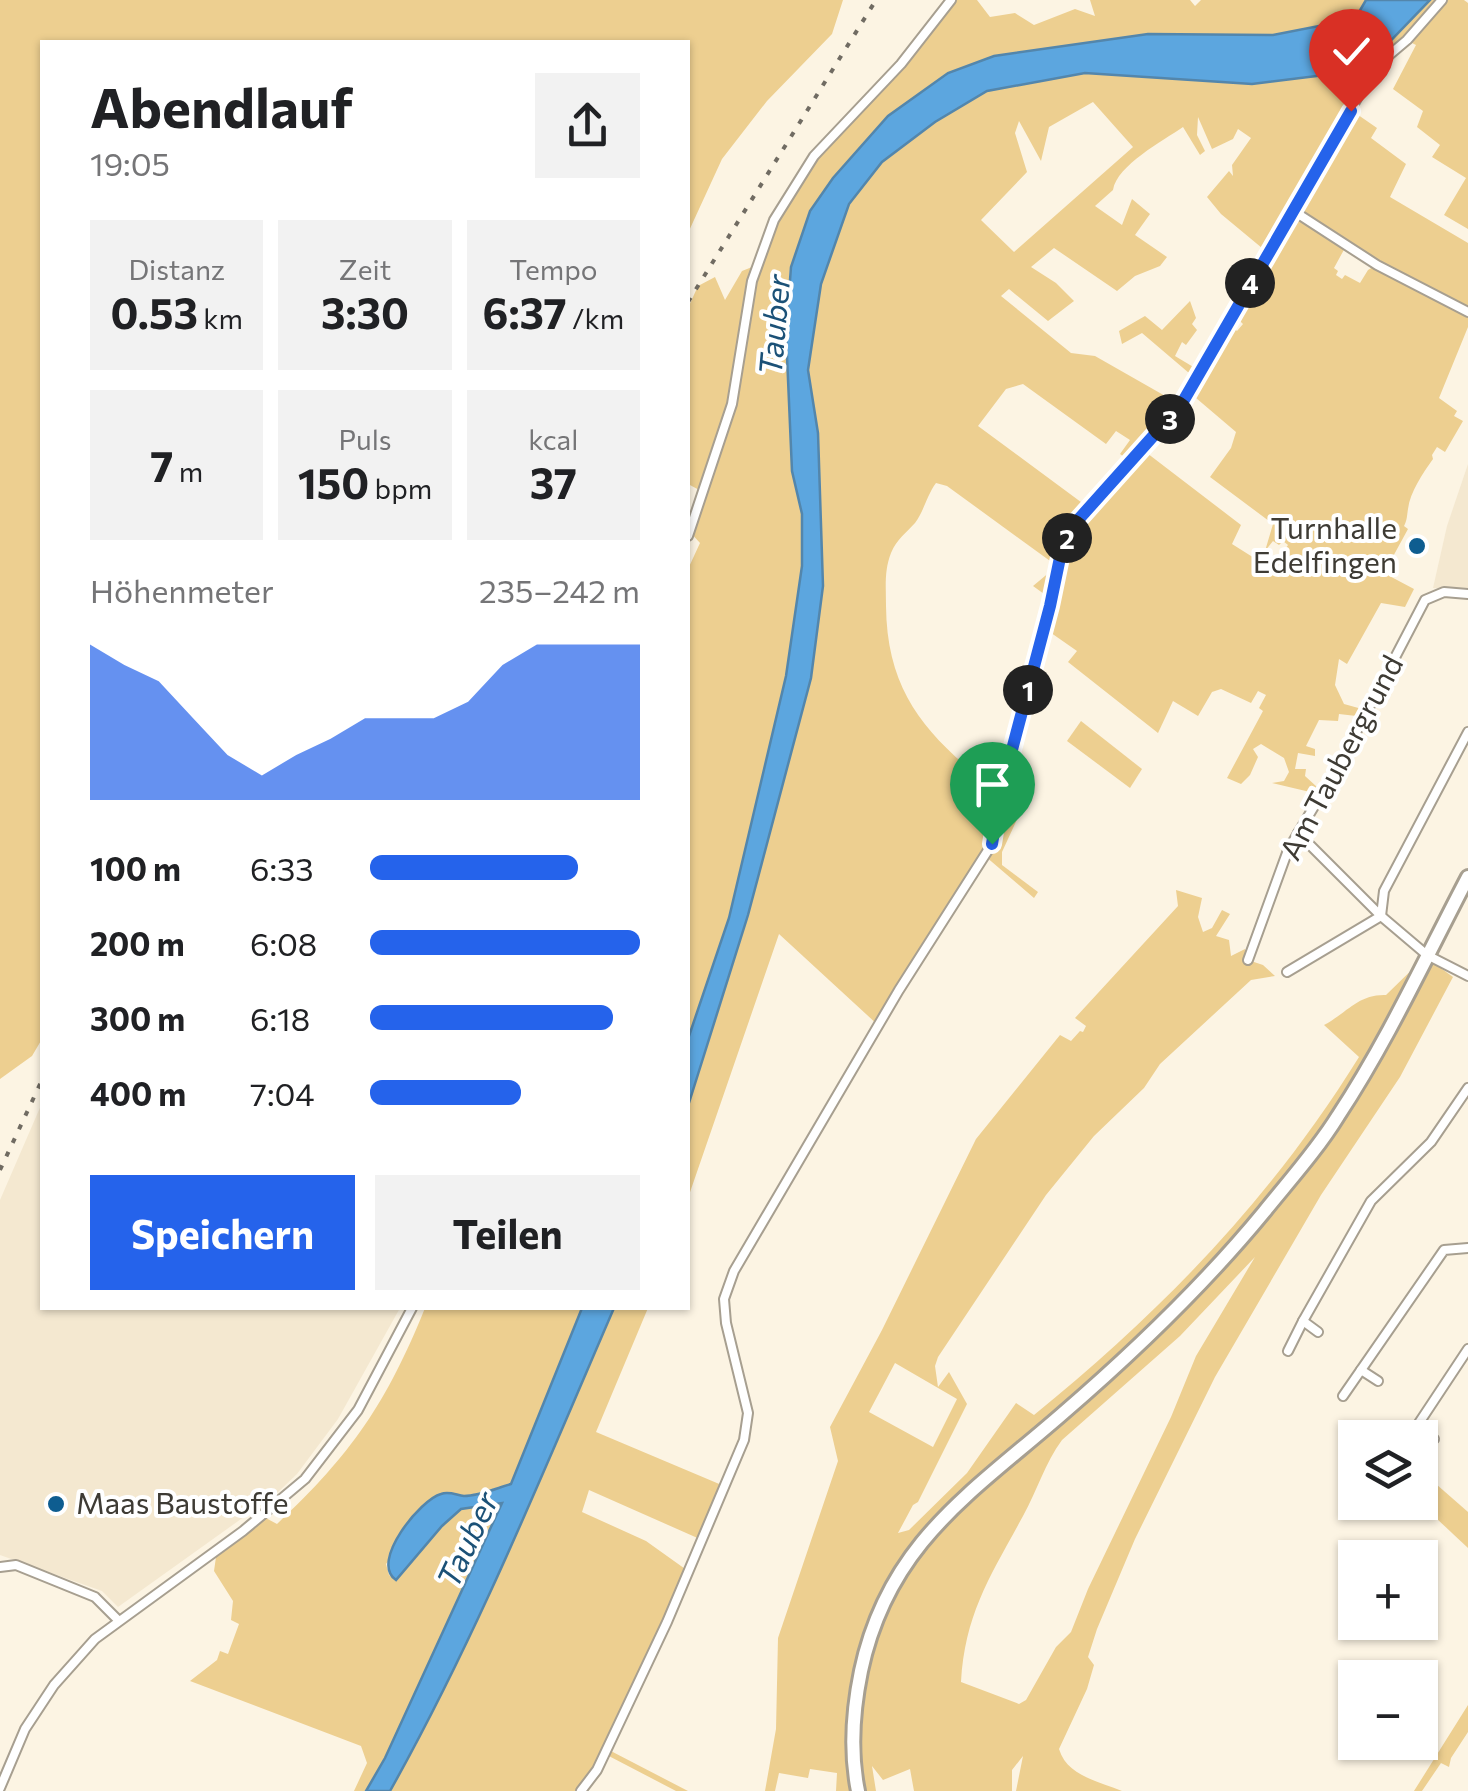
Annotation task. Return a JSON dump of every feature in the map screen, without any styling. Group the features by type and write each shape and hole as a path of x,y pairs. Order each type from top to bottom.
{"main road":[{"path":"858,1791 854,1740 858,1684 882,1603 904,1564 955,1505 1132,1350 1239,1241 1308,1158 1361,1081 1468,877"}],"street":[{"path":"690,530 732,404 752,282 774,220 814,156 900,64 951,0"},
{"path":"581,1791 597,1770 668,1622 744,1440 748,1413 724,1299 734,1271 899,990 992,844 1000,795 1064,544 1078,520 1181,405 1375,67 1442,0"},
{"path":"1292,210 1377,265 1468,312"},
{"name":"Am Taubergrund","path":"1248,960 1288,850 1340,763 1425,600 1444,592 1468,594"},
{"path":"1381,916 1384,891 1468,732"},
{"path":"1298,833 1381,916 1428,954 1468,976"},
{"path":"1287,972 1381,916"},
{"path":"1288,1351 1371,1202 1431,1142 1468,1088"},
{"path":"1343,1396 1444,1250 1468,1248"},
{"path":"0,1788 25,1729 54,1685 95,1639 243,1532 305,1479 358,1410 411,1310"},
{"path":"1302,1322 1318,1332"},
{"path":"1420,1420 1468,1349"},
{"path":"1361,1370 1378,1382"},
{"path":"0,1567 16,1566 94,1598 118,1620"}],"shaded area":[{"path":"0,0 843,0 832,34 767,101 722,159 690,229 690,40 40,40 40,1042 32,1056 0,1079"},
{"path":"951,0 977,0 990,17 1015,13 1034,25 1075,9 1095,16 1090,0 1190,0 1195,6 1201,0 1366,0 1355,19 1274,35 1148,34 994,56 948,73 888,116 833,178 810,211 790,269 786,333 792,471 802,514 802,566 786,676 729,918 690,1033 690,565 700,543 690,528 703,492 690,485 690,304 698,286 715,277 725,300 742,271 757,265 774,220 800,175 901,64"},
{"path":"1430,0 1468,3 1468,229 1444,215 1466,178 1432,157 1440,145 1417,127 1423,111 1393,89 1416,45 1406,40 1375,67 1351,110 1377,128 1371,138 1406,164 1390,197 1468,243 1468,327 1439,398 1457,411 1454,416 1463,421 1445,452 1437,447 1432,455 1411,496 1404,526 1408,529 1390,562 1385,561 1380,571 1414,589 1405,607 1381,603 1347,664 1339,659 1335,685 1344,704 1362,709 1368,697 1374,700 1365,717 1339,714 1338,721 1319,720 1306,746 1315,749 1315,756 1298,753 1295,769 1306,769 1305,776 1317,787 1310,792 1272,783 1284,781 1289,772 1284,758 1261,744 1253,749 1258,757 1241,784 1227,778 1263,711 1259,708 1266,695 1258,691 1251,703 1221,689 1212,692 1198,716 1173,701 1158,733 1068,662 1077,651 1044,628 1051,599 1033,586 1057,566 947,486 936,483 915,523 893,548 887,566 888,639 905,692 934,735 1000,794 1006,772 1030,791 1002,852 1002,865 1038,892 1034,898 985,856 879,1026 779,934 690,1192 690,1100 748,915 811,678 823,586 818,433 808,371 821,284 849,204 882,162 935,122 987,91 1085,73 1252,84 1373,59","holes":["1093,102 1133,147 1014,252 981,220 1027,172 1015,133 1019,121 1041,161 1049,127","1198,117 1212,149 1233,139 1238,129 1251,138 1232,165 1233,176 1229,171 1207,197 1221,214 1268,253 1233,314 1243,324 1237,331 1227,323 1200,371 1175,356 1182,342 1186,345 1197,330 1192,324 1196,318 1190,301 1162,330 1145,316 1119,331 1122,344 1142,333 1196,379 1189,392 1236,432 1231,448 1210,477 1273,524 1265,551 1273,541 1288,545 1272,568 1281,564 1278,573 1232,544 1241,525 1143,450 1181,405 1095,356 1071,353 1001,296 1009,289 1048,321 1074,301 1031,267 1054,248 1117,291 1135,276 1160,266 1167,257 1135,235 1150,214 1132,199 1122,225 1095,206 1113,190 1132,163 1183,127 1200,155 1205,151 1197,135","1346,246 1376,265 1360,283 1336,275 1338,271 1334,268","1023,384 1106,444 1116,431 1130,440 1120,454 1131,462 1089,508 978,426 1006,389"]},
{"path":"1468,464 1468,590 1433,588 1447,526"},
{"path":"1081,721 1142,769 1130,788 1067,741"},
{"path":"1176,890 1202,898 1198,917 1203,932 1212,928 1222,910 1230,914 1216,936 1229,940 1231,956 1245,949 1248,960 1263,965 1275,976 1251,980 1160,1064 1144,1088 1094,1136 1046,1195 938,1357 938,1387 949,1372 967,1404 918,1502 898,1533 909,1530 967,1473 1016,1403 1034,1415 1127,1335 1252,1205 1359,1057 1324,1025 1360,1001 1386,995 1427,955 1445,962 1442,969 1453,977 1400,1077 1321,1195 1215,1377 1135,1539 1097,1629 1088,1657 1094,1665 1087,1689 1059,1749 1076,1772 1122,1791 1016,1791 1023,1756 1012,1770 1012,1791 914,1791 910,1769 883,1780 872,1766 876,1791 836,1791 837,1773 810,1769 808,1778 779,1773 775,1791 765,1791 776,1729 778,1638 838,1461 830,1427 976,1139 1060,1035 1071,1041 1083,1032 1086,1026 1075,1018 1178,906","holes":["1255,1257 1196,1356 1071,1632 1056,1647 1026,1700 1019,1704 961,1682 968,1635 981,1595 1062,1440 1180,1336","895,1363 957,1399 933,1447 869,1412"]},
{"path":"40,1108 40,1310 399,1310 338,1419 297,1474 276,1494 118,1607 102,1591 0,1555 0,1200"},
{"path":"424,1310 581,1310 511,1484 467,1496 446,1492 386,1564 389,1575 397,1580 461,1509 503,1502 385,1758 366,1791 354,1791 367,1763 361,1746 190,1681 217,1660 220,1651 228,1654 239,1624 231,1620 233,1601 214,1571 217,1550 262,1516 277,1524 326,1474 365,1425"},
{"path":"613,1310 647,1310 596,1432 724,1486 702,1540 589,1490 582,1512 646,1541 688,1571 607,1749 688,1791 676,1791 605,1754 581,1791 390,1791 416,1745 541,1479"},
{"path":"1438,1486 1468,1512 1468,1548 1438,1520"},
{"path":"1468,1705 1468,1732 1449,1767 1441,1763 1422,1791 1414,1791 1433,1760 1438,1760 1438,1753"}],"water":[{"path":"1366,0 1430,0 1373,59 1349,72 1252,84 1085,73 987,91 935,122 882,162 849,204 821,284 808,370 818,433 823,586 811,678 748,915 690,1100 690,1033 729,918 786,676 802,566 802,514 792,471 786,333 791,267 810,211 833,178 888,116 948,73 994,56 1148,34 1273,35 1355,19"},
{"path":"581,1310 613,1310 508,1552 422,1732 390,1791 366,1791 385,1758 502,1503 461,1509 396,1580 389,1571 393,1546 411,1519 432,1498 447,1493 476,1495 511,1484"}],"railway":[{"path":"690,299 876,0"},
{"path":"0,1170 40,1084"}],"place":[{"name":"Turnhalle Edelfingen","path":"1417,546"},
{"name":"Maas Baustoffe","path":"56,1504"}],"route":[{"path":"992,844 1000,795 1062,548 1078,520 1181,405 1351,111"}],"water label":[{"name":"Tauber","path":"775,325"},
{"name":"Tauber","path":"468,1540"}]}
